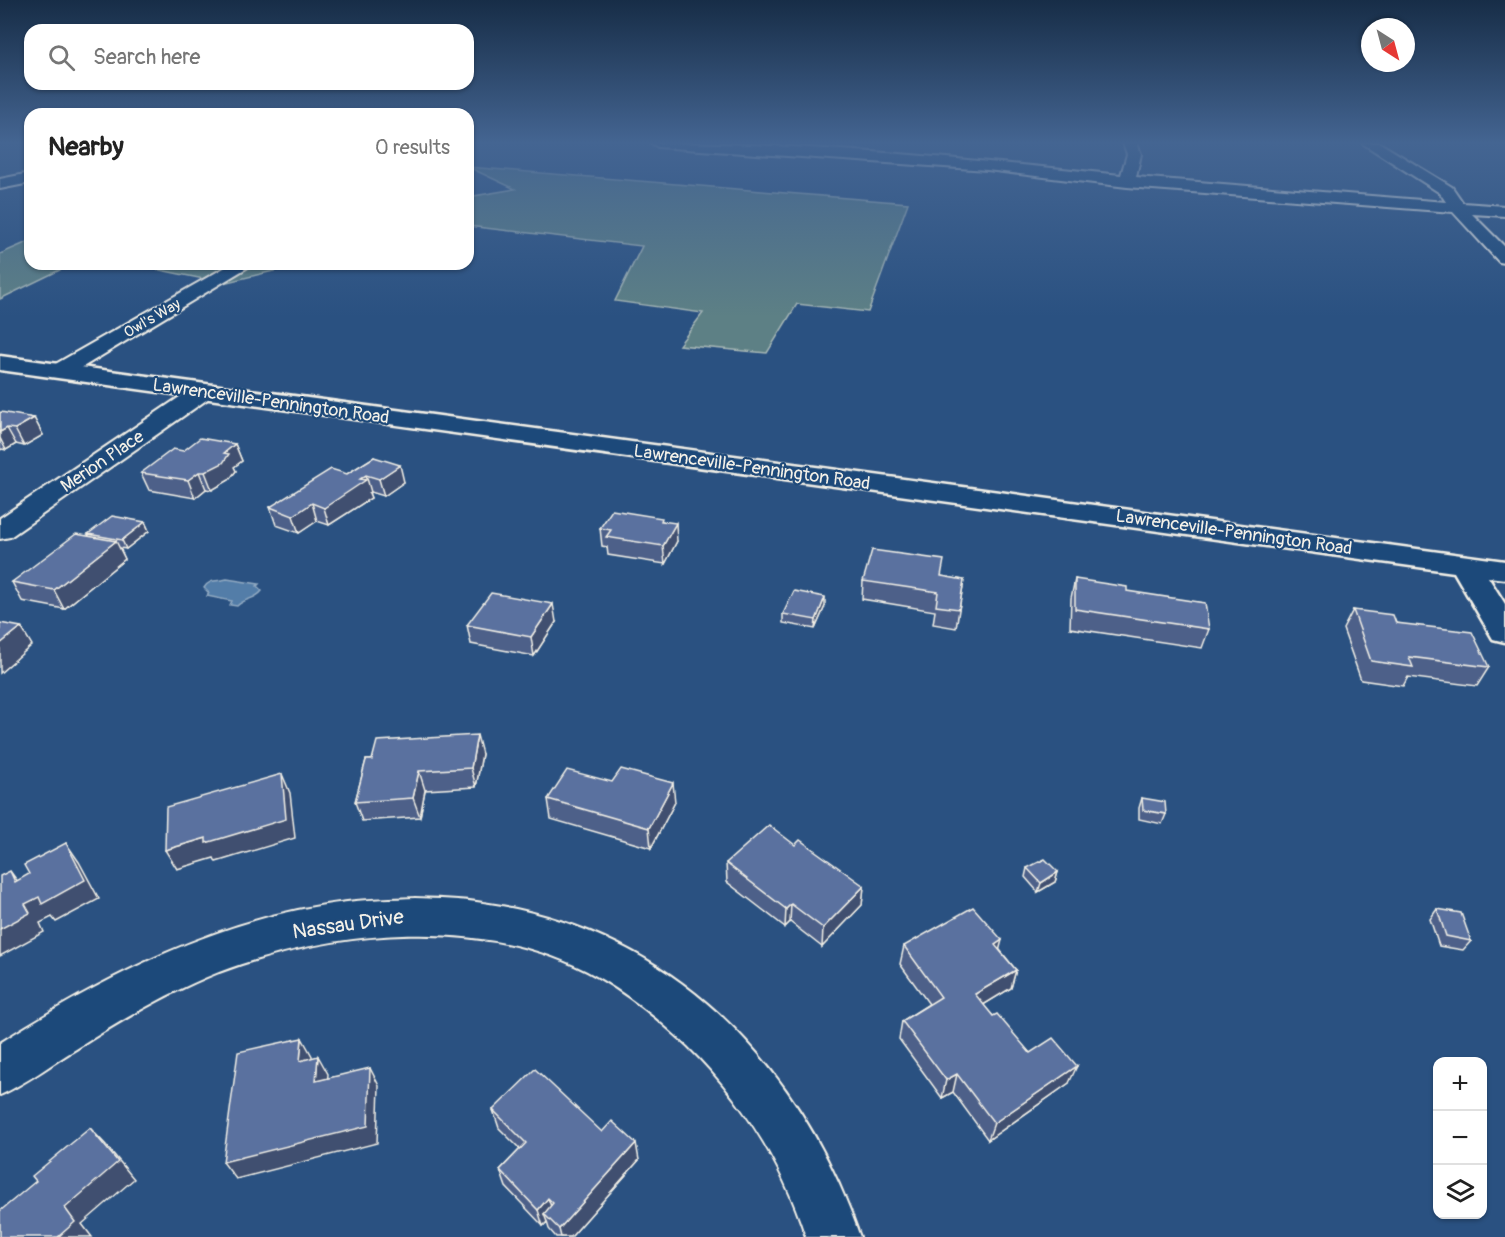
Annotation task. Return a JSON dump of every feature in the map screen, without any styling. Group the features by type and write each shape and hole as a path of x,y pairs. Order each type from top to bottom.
{"street":[{"path":"1365,201 1505,211"},
{"path":"1453,201 1505,258"},
{"name":"Owl's Way","path":"60,372 234,270"},
{"name":"Lawrenceville-Pennington Road","path":"0,363 1505,570"},
{"name":"Merion Place","path":"0,531 204,391"},
{"path":"1466,565 1505,631"},
{"name":"Nassau Drive","path":"0,1071 60,1030 137,988 222,952 275,935 345,920 412,915 477,919 539,932 592,951 648,982 701,1023 748,1076 791,1140 828,1218 833,1237"}],"green space":[{"path":"474,201 880,201 908,203 868,312 797,304 767,353 679,345 703,313 615,301 642,246 474,227"},
{"path":"24,244 24,270 60,270 0,299 0,254"},
{"path":"160,270 278,270 223,283"}],"water":[{"path":"227,579 259,584 257,586 262,591 237,606 230,605 232,601 207,596 209,593 204,588 206,585"}],"building":[{"path":"1,412 34,418 15,429 7,428 0,432"},
{"path":"200,438 235,444 224,453 229,454 223,463 205,472 199,472 188,480 141,473 173,449 183,451"},
{"path":"374,457 400,465 379,479 366,475 360,479 366,480 324,508 312,503 293,516 270,507 331,469 347,474"},
{"path":"612,510 662,518 661,521 676,523 663,546 606,537 611,530 600,528"},
{"path":"112,516 145,522 122,540 88,534"},
{"path":"76,534 116,541 54,590 12,582"},
{"path":"872,550 944,560 941,576 964,580 959,609 936,606 938,592 863,581"},
{"path":"1075,579 1127,587 1127,591 1205,603 1209,629 1075,609"},
{"path":"794,591 825,597 816,620 783,614"},
{"path":"491,593 553,604 531,637 467,625"},
{"path":"1353,610 1393,615 1396,623 1472,632 1489,667 1409,657 1413,667 1371,661"},
{"path":"0,623 21,627 0,644"},
{"path":"477,735 471,768 419,771 413,798 355,802 366,760 372,760 377,741"},
{"path":"621,769 673,783 649,828 548,799 567,770 612,782"},
{"path":"282,774 286,819 206,843 206,838 165,850 166,807"},
{"path":"1142,798 1165,802 1166,814 1143,810"},
{"path":"769,825 795,845 800,840 864,886 823,928 791,904 786,909 726,863"},
{"path":"66,843 85,880 42,904 39,897 25,904 30,913 0,929 0,876 10,871 15,882 29,874 24,865"},
{"path":"1045,859 1058,872 1041,883 1027,868"},
{"path":"973,907 1002,940 995,945 1016,970 975,994 993,1016 997,1014 1030,1053 1053,1038 1077,1066 994,1123 957,1074 946,1080 902,1021 941,997 904,946"},
{"path":"1437,909 1461,913 1471,941 1446,936"},
{"path":"302,1038 300,1061 318,1056 316,1081 370,1068 368,1126 223,1162 238,1052"},
{"path":"535,1069 602,1132 612,1121 636,1143 559,1229 544,1214 553,1203 548,1198 538,1210 500,1170 526,1143 493,1110"},
{"path":"90,1128 118,1162 65,1208 75,1222 58,1237 0,1237 0,1211 36,1181 32,1176"}]}
